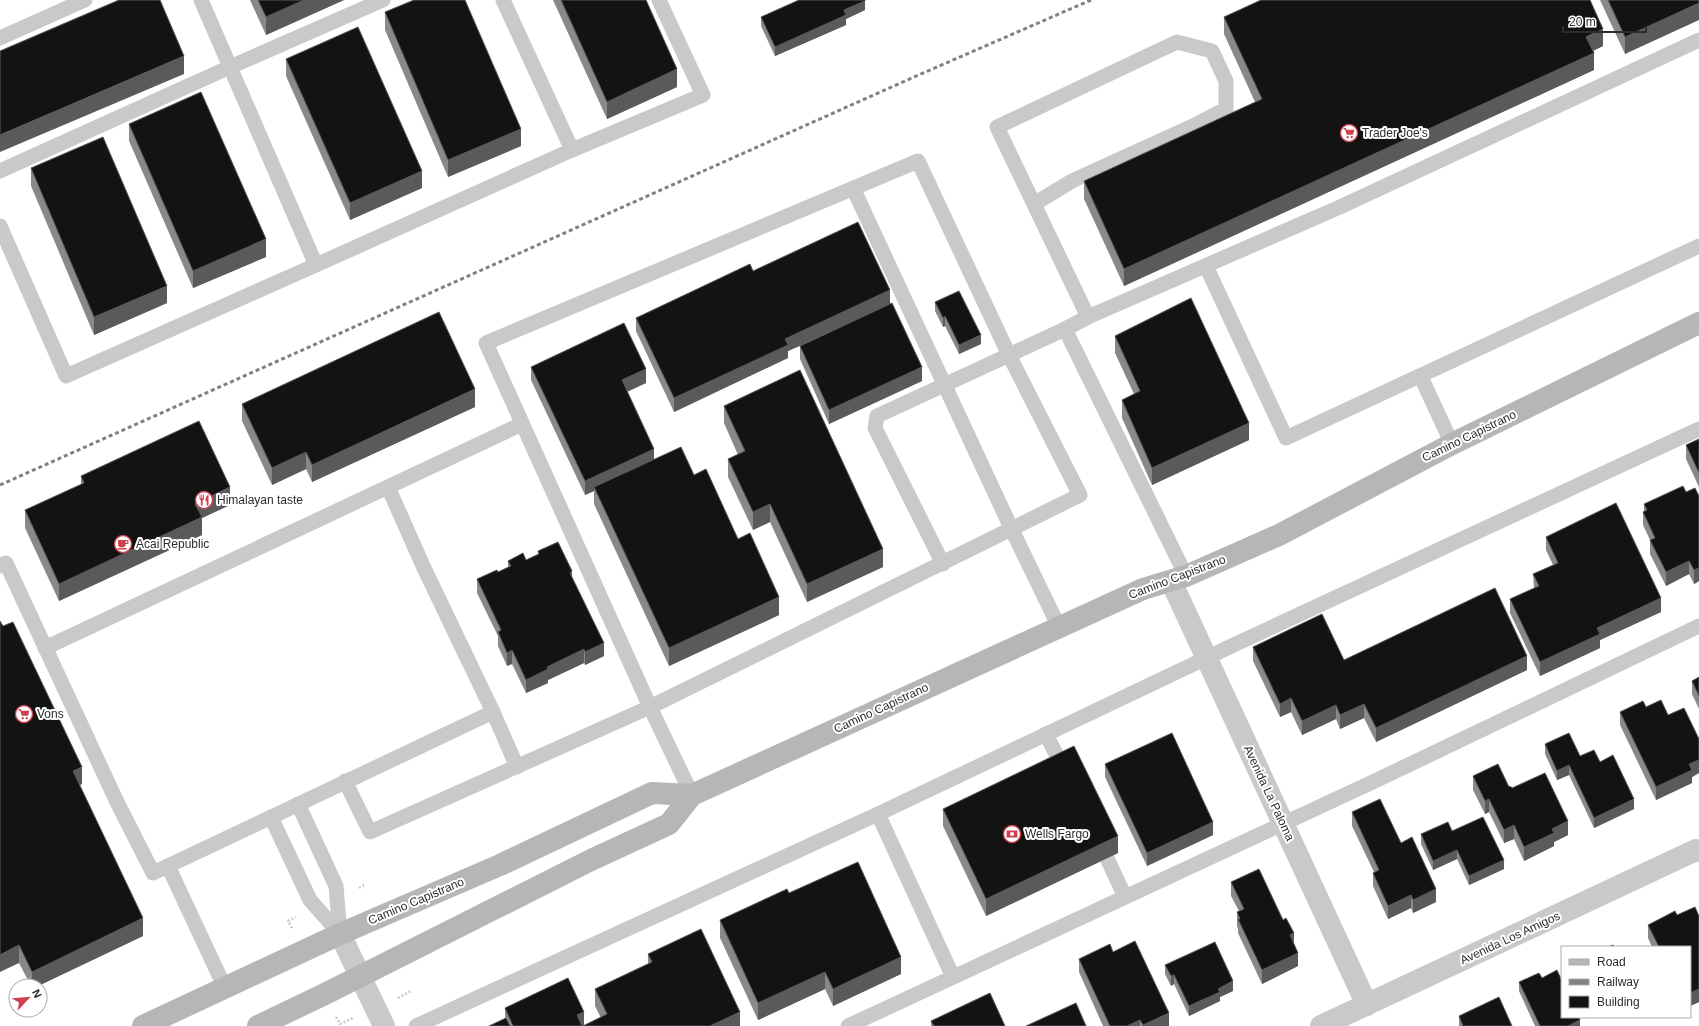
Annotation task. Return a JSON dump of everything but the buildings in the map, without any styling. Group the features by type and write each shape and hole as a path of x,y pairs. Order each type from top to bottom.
{"main road":[{"name":"Camino Capistrano","path":"258,1026 361,976 591,860 669,824 692,795 1143,589 1178,579 1279,535 1452,444 1699,323"},
{"name":"Camino Capistrano","path":"144,1026 340,934 500,865 652,793 692,795"}],"street":[{"name":"Avenida La Paloma","path":"1178,579 1208,658 1282,823 1368,1005"},
{"name":"Avenida Los Amigos","path":"1321,1026 1696,850 1699,851"},
{"path":"340,934 384,1026"}],"lane":[{"path":"0,38 86,0"},
{"path":"201,0 316,265"},
{"path":"0,171 383,0"},
{"path":"503,0 572,150"},
{"path":"0,226 66,376 572,150 703,95 659,0"},
{"path":"943,564 875,428 877,416 1088,317 1340,207 1699,40"},
{"path":"1034,204 1072,181 1226,109 1226,81 1212,51 1177,42 998,127 1034,204 1088,317"},
{"path":"345,781 370,832 650,707 1012,530 1080,495 1009,355 918,161 486,343 650,707 692,795"},
{"path":"853,188 1012,530 1059,627"},
{"path":"1206,266 1286,438 1699,246"},
{"path":"1065,329 1178,579"},
{"path":"1420,376 1452,444"},
{"path":"46,648 522,424"},
{"path":"416,1026 878,814 1699,429"},
{"path":"388,486 424,568 493,712 517,766"},
{"path":"0,566 6,563 118,802 153,873 493,712"},
{"path":"848,1026 1547,700 1699,626"},
{"path":"1046,734 1064,768"},
{"path":"298,804 336,886 340,934"},
{"path":"878,814 953,977"},
{"path":"271,817 310,900 340,934"},
{"path":"1107,858 1124,897"},
{"path":"168,866 225,988"}],"railway":[{"path":"0,485 914,77 1091,0"}],"place":[{"name":"Trader Joe's","path":"1349,133"},
{"name":"Himalayan taste","path":"204,500"},
{"name":"Acai Republic","path":"123,544"},
{"name":"Vons","path":"24,714"},
{"name":"Wells Fargo","path":"1012,834"}]}
